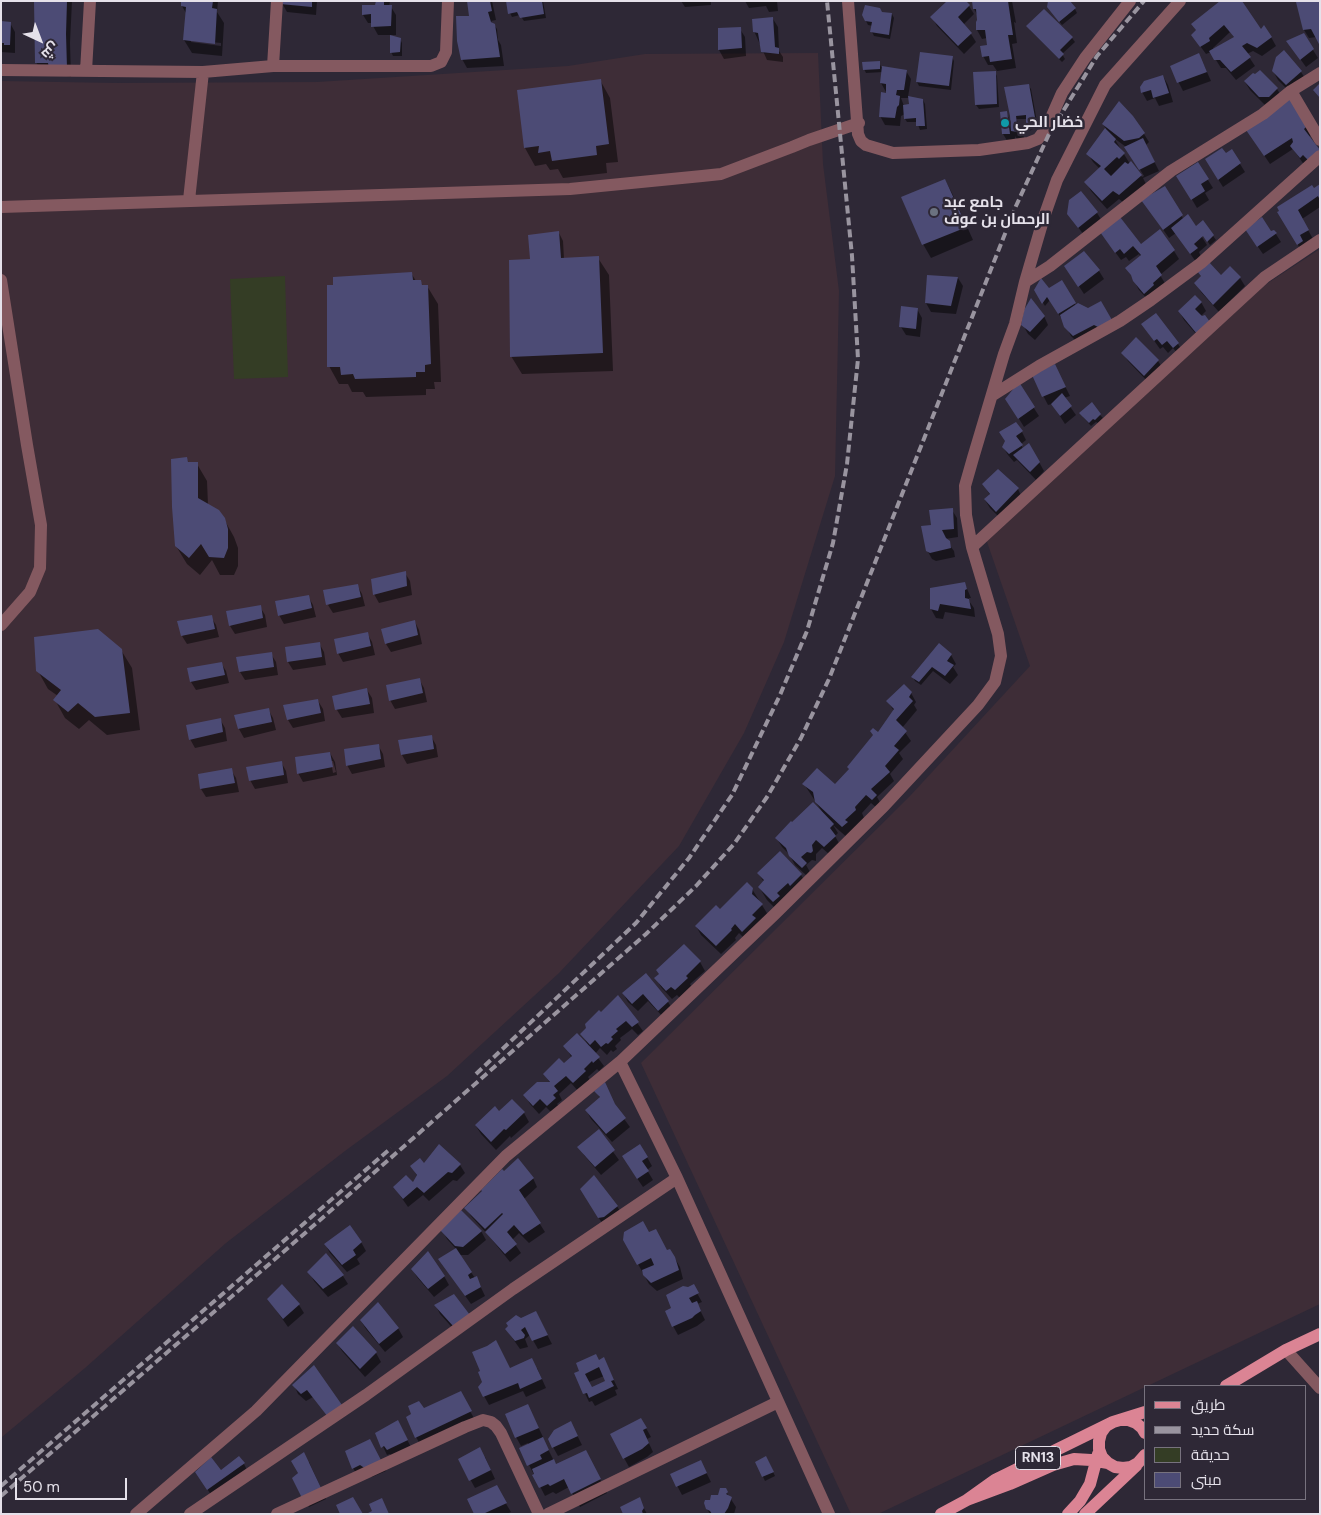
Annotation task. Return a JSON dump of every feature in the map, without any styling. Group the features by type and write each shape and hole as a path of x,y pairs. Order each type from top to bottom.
{"main road":[{"path":"1228,1385 1286,1350 1320,1334"},
{"name":"RN13","path":"941,1514 967,1500 995,1480 1113,1422 1144,1412"},
{"path":"1068,1514 1080,1501 1090,1484 1101,1458 1099,1441 1101,1433 1106,1426 1120,1420 1128,1420 1136,1423 1144,1431"},
{"path":"967,1500 1053,1465 1074,1459 1101,1458 1115,1467 1123,1468 1131,1467 1143,1458"},
{"path":"1085,1514 1143,1458"}],"street":[{"path":"86,70 90,1"},
{"path":"273,66 277,1"},
{"path":"1,70 203,72 273,66 431,66 441,62 446,52 448,1"},
{"path":"848,1 858,134 861,142 866,146 893,153 979,150 1028,143 1038,138 1047,126 1062,93 1085,58 1130,1"},
{"path":"136,1514 256,1411 506,1156 620,1062 775,914 884,806 978,705 995,682 1001,656 998,634 972,547 966,515 966,486 973,458 1004,354 1015,324 1024,282 1057,180 1105,85 1180,1"},
{"path":"189,200 203,72"},
{"path":"1024,282 1050,266 1172,172 1263,114 1291,90 1320,72"},
{"path":"1291,90 1320,140"},
{"path":"1,207 570,188 721,174 858,123"},
{"path":"992,395 1038,366 1120,321 1151,300 1201,263 1320,156"},
{"path":"972,547 1265,277 1320,240"},
{"path":"1,280 41,525 40,568 30,592 1,625"},
{"path":"620,1062 677,1178 829,1514"},
{"path":"190,1514 366,1395 513,1289 677,1178"},
{"path":"1286,1350 1320,1388"},
{"path":"548,1514 778,1402"},
{"path":"277,1514 457,1430 483,1420 496,1426 501,1433 540,1514"}],"shaded area":[{"path":"818,53 823,164 839,291 835,476 784,642 744,733 679,846 559,973 447,1076 345,1151 226,1243 85,1368 2,1437 1,81 116,83 317,82 568,66 645,54"},
{"path":"1320,249 1320,1304 1150,1385 1144,1385 1144,1388 878,1514 851,1514 641,1063 910,796 1030,666 986,539 1265,285"}],"green space":[{"path":"285,276 288,377 234,379 230,279"}],"building":[{"path":"34,1 67,1 67,68 49,68 48,63 35,63"},
{"path":"181,1 213,1 212,8 217,9 215,44 183,40 186,7 181,6"},
{"path":"281,1 312,1 312,7 280,4"},
{"path":"376,1 384,1 384,5 392,5 391,26 371,27 371,14 362,15 362,5 375,5"},
{"path":"467,1 490,1 492,11 488,12 491,22 495,24 500,57 461,60 457,41 456,16 469,16"},
{"path":"506,1 542,1 544,14 520,18 517,12 508,14"},
{"path":"947,1 966,1 970,5 958,17 972,33 958,46 930,17"},
{"path":"972,1 1008,1 1013,35 1008,35 1012,59 990,62 989,56 982,57 980,46 987,45 985,30 976,30 976,9 973,9"},
{"path":"1048,1 1070,1 1076,8 1059,22 1047,7"},
{"path":"1220,1 1242,1 1261,29 1264,25 1272,37 1257,48 1247,43 1242,46 1251,57 1231,72 1220,60 1214,60 1209,51 1234,37 1224,25 1209,38 1210,41 1200,47 1191,35 1196,30 1191,24"},
{"path":"1320,1 1320,46 1311,29 1303,30 1296,2"},
{"path":"865,5 880,8 882,12 892,13 889,35 870,32 872,22 865,21 862,15"},
{"path":"1044,9 1073,37 1060,50 1064,54 1059,59 1026,26"},
{"path":"773,17 775,47 779,48 779,54 761,52 758,33 753,32 752,19"},
{"path":"1,21 11,22 10,45 1,43"},
{"path":"741,27 742,48 718,50 718,28"},
{"path":"1304,33 1314,49 1300,60 1286,41"},
{"path":"390,35 401,38 400,52 390,53"},
{"path":"1284,50 1302,71 1286,85 1272,71 1276,57"},
{"path":"920,52 953,56 949,86 916,82"},
{"path":"1199,53 1207,72 1177,83 1170,66"},
{"path":"880,61 880,69 863,70 862,62"},
{"path":"882,66 907,70 904,90 897,90 896,95 900,96 895,118 879,117 881,92 886,93 886,84 880,83"},
{"path":"1260,70 1278,88 1269,97 1259,97 1244,81"},
{"path":"996,71 997,104 975,105 973,72"},
{"path":"1163,75 1169,93 1153,98 1151,90 1141,93 1140,87 1144,81"},
{"path":"601,79 609,144 596,146 597,155 552,161 550,151 538,153 539,146 524,148 517,90"},
{"path":"1320,83 1320,98 1313,90"},
{"path":"1029,84 1036,123 1026,127 1026,115 1016,116 1018,132 1011,131 1004,87"},
{"path":"908,96 923,99 925,126 916,126 916,118 904,119 903,105 909,104"},
{"path":"1290,99 1307,126 1304,129 1320,150 1309,161 1303,155 1300,158 1290,146 1293,142 1292,138 1264,156 1246,130"},
{"path":"1119,101 1145,133 1139,138 1124,141 1102,124"},
{"name":"خضار الحي","path":"1007,111 1010,134 1002,134 1000,112"},
{"path":"1105,128 1116,139 1114,142 1125,153 1119,159 1117,157 1104,169 1111,176 1125,162 1128,164 1131,161 1142,175 1119,195 1113,191 1102,201 1084,182 1101,166 1086,154"},
{"path":"1143,138 1155,162 1139,170 1124,147"},
{"path":"1222,148 1226,153 1232,149 1241,163 1218,180 1205,159"},
{"path":"1198,162 1209,179 1201,184 1205,191 1191,200 1176,176"},
{"name":"جامع عبد الرحمان بن عوف","path":"945,179 967,227 922,245 901,197"},
{"path":"1320,184 1320,200 1318,196 1298,210 1309,230 1300,235 1303,241 1297,245 1277,212 1279,211 1277,207 1312,185 1314,188"},
{"path":"1165,186 1183,215 1163,230 1141,200"},
{"path":"1081,191 1098,212 1078,228 1067,214 1069,200"},
{"path":"1188,214 1196,226 1203,220 1214,235 1207,242 1203,236 1194,244 1198,248 1190,254 1171,228"},
{"path":"1120,217 1141,244 1160,229 1175,250 1156,266 1162,275 1144,294 1125,268 1141,255 1133,246 1124,254 1120,249 1115,253 1100,232"},
{"path":"1262,217 1271,231 1274,230 1277,233 1257,247 1245,229"},
{"path":"559,231 561,258 599,256 603,353 510,357 509,260 530,259 528,235"},
{"path":"1084,251 1100,270 1078,287 1064,266"},
{"path":"1208,261 1221,275 1230,266 1241,277 1213,305 1194,283 1201,276 1197,271"},
{"path":"412,272 413,280 421,280 422,285 428,285 431,364 425,365 425,372 416,372 416,377 355,379 353,374 341,375 340,367 327,367 327,285 333,285 333,277"},
{"path":"927,275 958,277 951,306 925,303"},
{"path":"1041,278 1049,288 1062,280 1076,303 1058,314 1047,297 1042,304 1034,290"},
{"path":"1195,295 1202,302 1195,309 1202,316 1205,315 1210,322 1197,334 1178,311"},
{"path":"1031,298 1045,316 1030,332 1021,325 1024,310"},
{"path":"1101,301 1112,320 1098,327 1094,325 1073,336 1064,327 1060,315 1078,303 1088,308"},
{"path":"901,306 918,308 916,329 899,327"},
{"path":"1156,313 1179,343 1173,348 1167,341 1162,345 1157,339 1154,341 1141,324"},
{"path":"1136,337 1159,360 1144,376 1121,353"},
{"path":"1055,364 1066,387 1042,397 1032,375"},
{"path":"1019,382 1035,407 1018,419 1005,399"},
{"path":"1062,393 1072,406 1060,416 1051,404"},
{"path":"1092,402 1101,414 1089,423 1079,413"},
{"path":"1016,422 1023,431 1016,436 1023,445 1009,454 1002,447 1005,441 999,432"},
{"path":"1029,443 1040,462 1030,472 1013,455"},
{"path":"187,457 188,462 198,462 198,498 219,510 225,518 228,529 228,548 224,558 209,557 201,544 189,558 175,546 171,459"},
{"path":"998,469 1019,488 996,512 984,499 990,494 982,484"},
{"path":"953,508 954,529 942,530 950,541 951,548 930,553 926,551 921,526 931,525 929,510"},
{"path":"406,571 407,586 373,595 371,579"},
{"path":"965,582 967,589 965,590 965,598 969,599 971,609 940,604 938,611 930,609 930,588"},
{"path":"358,584 361,597 326,605 323,590"},
{"path":"309,595 312,608 278,616 275,601"},
{"path":"261,605 263,618 229,626 226,611"},
{"path":"212,615 215,629 181,636 177,621"},
{"path":"415,620 418,635 385,644 381,629"},
{"path":"98,629 122,649 130,713 95,717 78,703 68,712 53,700 61,690 36,671 34,637"},
{"path":"368,632 371,646 337,654 334,639"},
{"path":"320,642 322,657 287,662 285,647"},
{"path":"939,643 952,654 947,661 954,665 945,676 932,667 919,682 911,677"},
{"path":"272,652 274,667 239,672 236,657"},
{"path":"222,662 225,675 190,682 187,668"},
{"path":"420,678 423,693 389,701 386,685"},
{"path":"904,684 912,692 909,697 913,701 896,720 907,731 894,746 899,750 885,766 890,772 871,789 877,795 872,800 866,795 855,807 856,810 845,820 848,822 842,827 815,802 813,792 802,784 817,768 835,784 849,769 847,767 873,735 870,731 873,728 878,732 894,709 886,701"},
{"path":"367,688 370,704 335,710 332,696"},
{"path":"318,699 321,713 287,720 283,705"},
{"path":"269,708 272,722 238,729 234,715"},
{"path":"221,718 223,732 189,740 186,725"},
{"path":"432,735 434,749 401,755 398,740"},
{"path":"379,744 381,759 346,766 344,749"},
{"path":"330,752 333,767 297,774 295,757"},
{"path":"282,761 284,775 249,781 246,767"},
{"path":"232,768 235,783 200,789 198,774"},
{"path":"813,802 834,824 830,828 836,836 824,847 816,840 812,845 813,851 811,853 807,852 801,857 807,863 802,868 789,856 786,848 775,838"},
{"path":"780,851 802,874 790,886 788,883 777,893 780,896 773,902 758,887 764,880 757,873"},
{"path":"747,882 753,888 752,894 763,904 752,915 756,918 742,932 735,924 732,930 716,946 695,926 716,905 720,909"},
{"path":"684,944 701,961 686,976 688,978 675,990 671,987 666,991 654,978 659,974 656,970"},
{"path":"646,973 669,1001 658,1011 643,994 632,1004 622,993"},
{"path":"618,995 639,1022 632,1027 626,1021 616,1029 618,1031 611,1037 613,1039 608,1044 606,1043 601,1047 595,1040 590,1045 580,1034 586,1028 585,1024 599,1010 601,1012"},
{"path":"577,1033 600,1057 593,1063 592,1061 584,1069 586,1071 573,1083 566,1076 554,1086 558,1091 553,1095 556,1098 547,1106 540,1099 533,1106 523,1095 537,1082 550,1082 543,1074 559,1058 564,1063 572,1056 563,1046"},
{"path":"605,1082 615,1104 626,1118 606,1134 585,1110 600,1097 594,1091"},
{"path":"512,1099 525,1112 491,1142 475,1125 495,1106 499,1111"},
{"path":"599,1129 615,1150 595,1167 577,1147"},
{"path":"439,1144 461,1164 452,1173 448,1172 424,1193 417,1187 403,1199 393,1187 406,1175 413,1182 417,1175 410,1166 420,1158 424,1163"},
{"path":"640,1144 648,1157 642,1161 649,1171 637,1179 622,1156"},
{"path":"518,1158 534,1178 519,1190 541,1223 523,1235 514,1225 507,1232 517,1244 505,1254 485,1232 503,1214 485,1229 464,1208 502,1169 504,1171"},
{"path":"594,1175 618,1206 604,1217 598,1218 580,1189"},
{"path":"461,1210 482,1231 463,1247 455,1246 440,1230"},
{"path":"643,1221 649,1232 656,1229 667,1250 670,1249 675,1257 679,1270 651,1283 643,1275 642,1270 654,1265 651,1258 637,1265 623,1240 624,1232"},
{"path":"350,1225 362,1242 353,1250 356,1255 342,1265 324,1244"},
{"path":"456,1248 472,1272 468,1275 470,1279 477,1276 481,1287 465,1296 438,1259"},
{"path":"428,1251 445,1276 428,1289 411,1269"},
{"path":"326,1253 344,1275 323,1289 307,1272"},
{"path":"282,1284 300,1304 283,1319 267,1299"},
{"path":"694,1284 699,1293 689,1298 692,1303 697,1301 701,1311 692,1318 672,1327 665,1311 671,1308 666,1295 683,1286 688,1287"},
{"path":"454,1294 470,1315 453,1326 434,1305"},
{"path":"378,1302 399,1328 379,1344 360,1320"},
{"path":"536,1311 548,1335 532,1341 525,1327 521,1330 525,1335 524,1338 515,1341 505,1329 508,1326 506,1323 516,1315 521,1318"},
{"path":"353,1326 377,1352 360,1369 336,1343"},
{"path":"496,1340 510,1368 532,1358 542,1379 520,1389 518,1383 483,1397 478,1387 482,1382 478,1372 480,1371 472,1352"},
{"path":"596,1354 599,1360 604,1357 614,1380 611,1381 614,1386 589,1398 587,1393 583,1394 574,1373 579,1371 576,1363","holes":["599,1367 605,1381 592,1387 585,1374"]},
{"path":"314,1365 342,1405 328,1417 307,1390 301,1394 292,1385"},
{"path":"461,1391 472,1411 415,1438 406,1417 411,1414 408,1406 419,1401 424,1408"},
{"path":"528,1404 539,1428 515,1438 505,1414"},
{"path":"641,1418 647,1428 643,1430 649,1443 623,1459 610,1434"},
{"path":"398,1420 408,1440 387,1450 384,1446 381,1448 375,1433"},
{"path":"571,1421 578,1436 552,1448 548,1439 554,1430"},
{"path":"543,1437 549,1450 540,1455 542,1459 527,1466 519,1448"},
{"path":"370,1439 382,1462 366,1469 360,1465 352,1469 345,1451"},
{"path":"480,1447 491,1470 469,1481 458,1459"},
{"path":"586,1450 601,1479 571,1494 564,1479 550,1486 548,1484 539,1488 532,1475 534,1474 532,1469 554,1459 556,1464"},
{"path":"304,1452 322,1490 303,1500 292,1478 298,1473 291,1461"},
{"path":"239,1456 245,1463 207,1490 195,1472 211,1457 221,1470"},
{"path":"766,1456 774,1472 762,1477 755,1462"},
{"path":"701,1460 707,1473 676,1487 670,1474"},
{"path":"497,1485 507,1503 483,1514 474,1514 467,1499"},
{"path":"720,1488 726,1488 728,1492 726,1494 732,1497 724,1514 712,1514 706,1509 704,1503 705,1500 710,1500 711,1495 718,1495"},
{"path":"353,1497 363,1514 340,1514 336,1505"},
{"path":"640,1497 644,1508 643,1514 623,1514 620,1507"},
{"path":"382,1498 389,1514 366,1514 372,1511 369,1504"}],"railway":[{"path":"476,1074 636,923 689,858 732,795 780,695 807,631 833,543 847,464 858,359 852,256 827,1"},
{"path":"1,1496 304,1234 646,934 696,886 734,844 767,797 801,738 829,679 1016,206 1049,134 1097,56 1144,1"},
{"path":"1,1486 391,1148"}],"place":[{"name":"خضار الحي","path":"1005,123"},
{"name":"جامع عبد الرحمان بن عوف","path":"934,212"}]}
